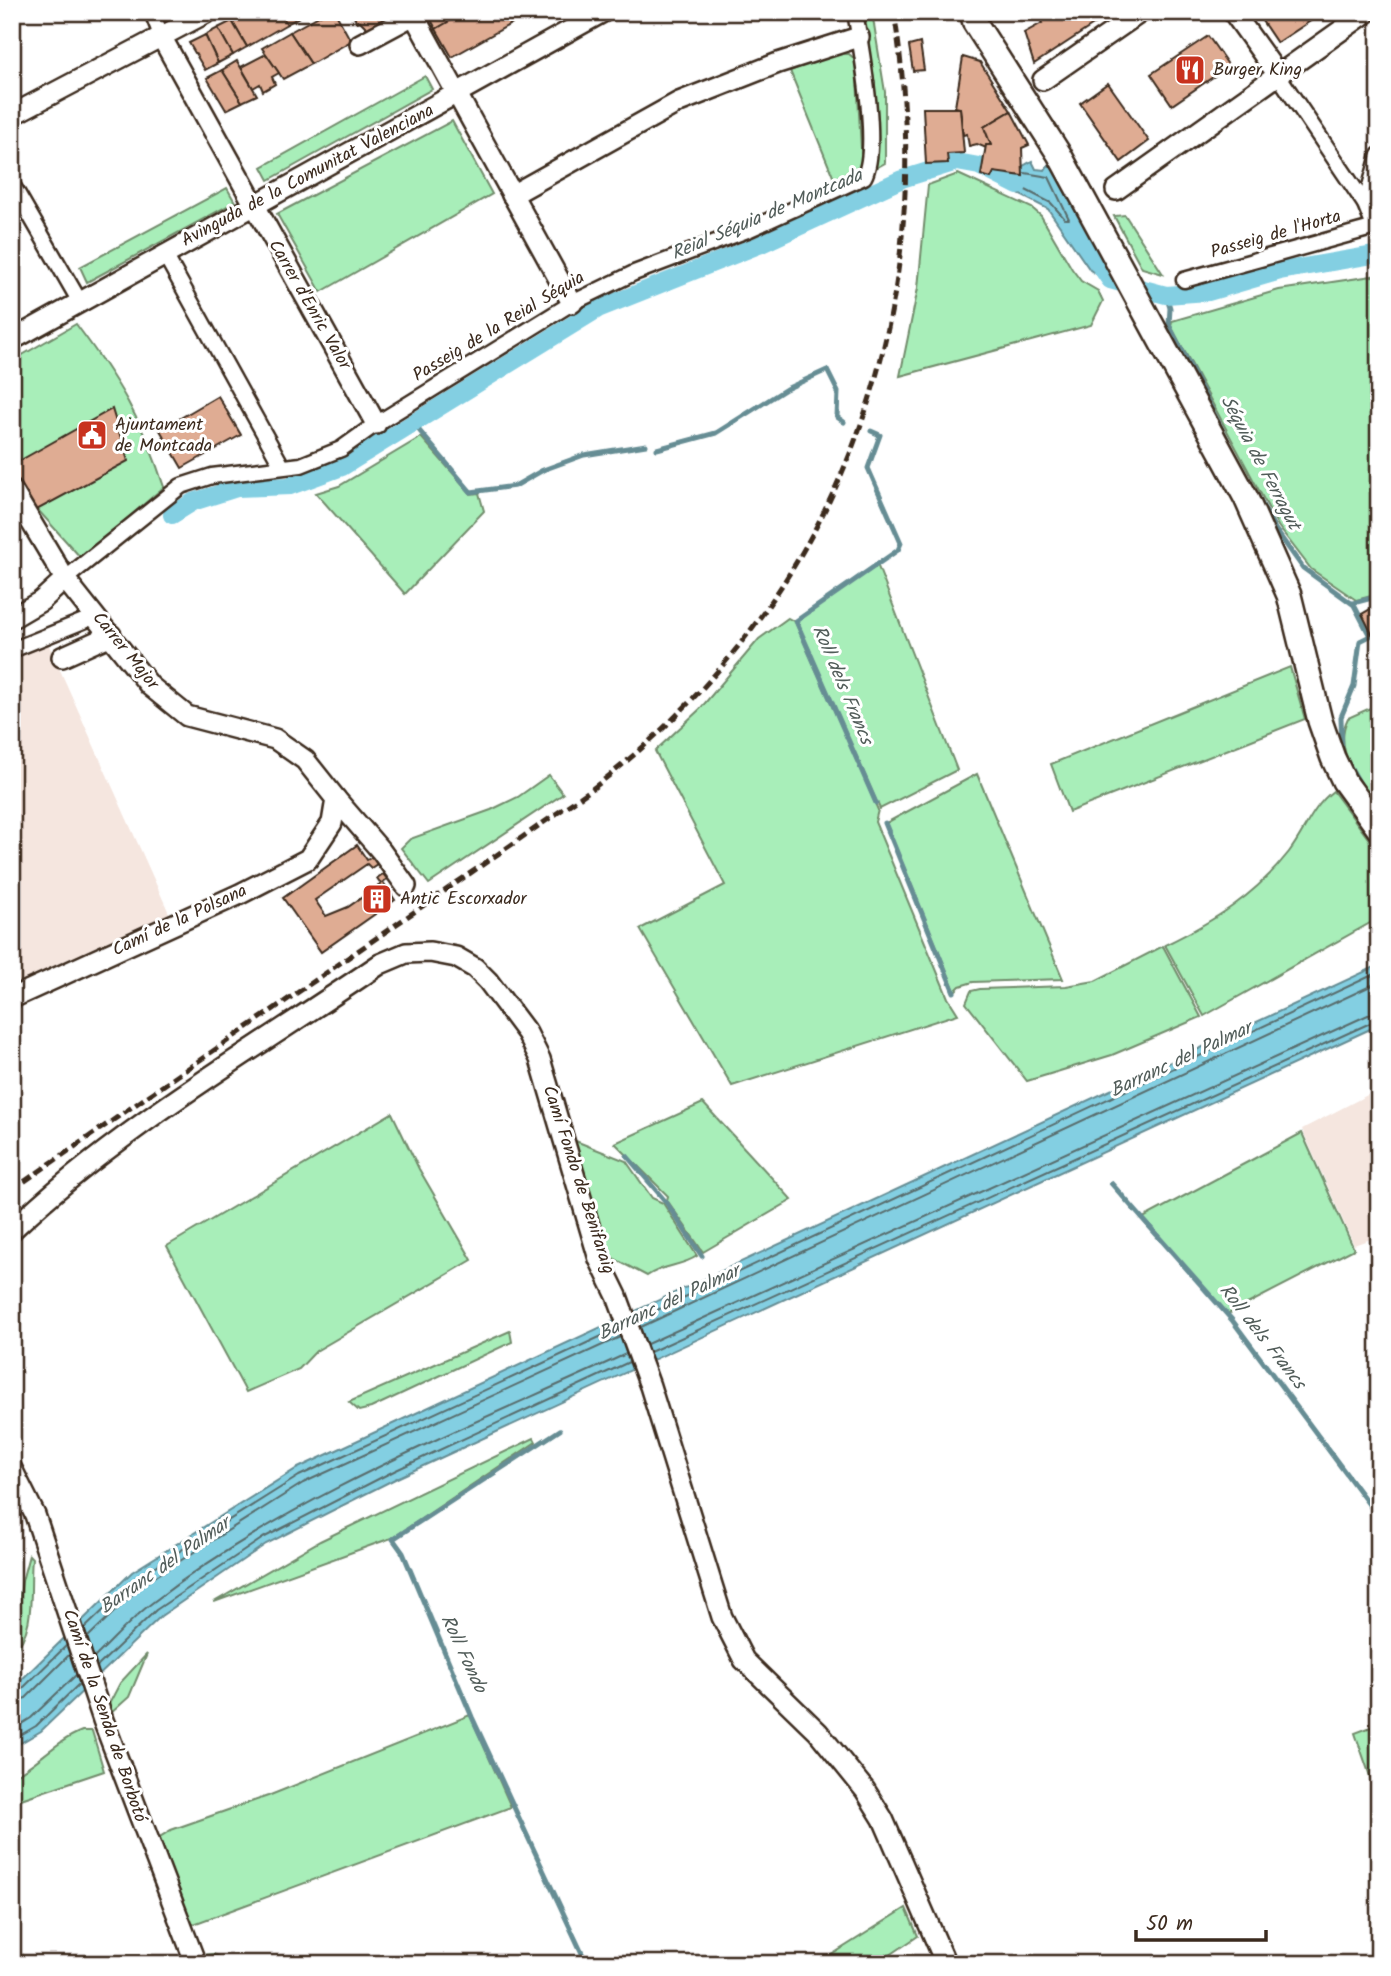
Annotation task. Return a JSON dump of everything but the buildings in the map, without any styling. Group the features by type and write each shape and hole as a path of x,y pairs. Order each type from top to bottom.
{"street":[{"path":"152,12 162,38"},
{"path":"12,116 208,12"},
{"name":"Avinguda de la Comunitat Valenciana","path":"12,340 164,253 456,96 603,12"},
{"name":"Passeig de la Reial Séquia","path":"65,579 181,486 212,477 301,465 341,449 376,424 572,303 634,273 750,229 864,177 869,167 866,88 855,12"},
{"path":"1043,80 1141,12"},
{"path":"1233,12 1365,204 1377,227"},
{"path":"1116,190 1367,12"},
{"path":"360,44 413,14 572,303"},
{"path":"970,16 1042,124 1264,534 1289,595 1320,721 1333,758 1344,781 1379,829"},
{"path":"512,195 679,102 778,63 859,37"},
{"name":"Carrer d'Enric Valor","path":"162,38 252,206 376,424"},
{"path":"1365,204 1379,155"},
{"path":"12,184 80,302"},
{"name":"Passeig de l'Horta","path":"1184,280 1377,227"},
{"path":"164,253 282,466"},
{"path":"12,490 65,579 41,601 12,618"},
{"name":"Carrer Major","path":"65,579 150,686 187,716 275,739 305,760 381,851 406,886"},
{"path":"12,650 93,611"},
{"path":"62,657 111,635"},
{"name":"Camí de la Polsana","path":"12,998 240,894 308,859 332,823 336,799"},
{"name":"Camí Fondo de Benifaraig","path":"12,1230 48,1196 253,1048 380,964 406,953 430,952 456,957 475,968 509,1006 540,1059 599,1259 617,1296 650,1386 722,1617 744,1660 818,1732 865,1790 883,1819 946,1964"},
{"name":"Camí de la Senda de Borbotó","path":"12,1469 35,1515 96,1700 146,1838 196,1964"}],"shaded area":[{"path":"47,641 169,913 12,985 12,653"},
{"path":"1379,1089 1379,1236 1354,1245 1302,1129"}],"green space":[{"path":"862,12 872,12 885,92 885,163 876,168 875,84"},
{"path":"832,54 849,54 856,60 862,166 834,179 790,71"},
{"path":"425,76 432,89 269,180 262,167"},
{"path":"452,121 492,194 321,292 277,214"},
{"path":"958,174 1032,208 1041,216 1081,281 1098,291 1103,301 1091,325 900,376 918,288 928,185"},
{"path":"227,188 235,202 87,282 80,267"},
{"path":"1125,215 1163,274 1142,268 1114,216"},
{"path":"1379,275 1379,594 1356,600 1311,569 1278,526 1171,326 1172,321 1279,290"},
{"path":"76,324 128,402 164,487 81,558 39,511 33,512 12,485 12,361"},
{"path":"421,437 471,494 479,493 484,511 405,594 316,493 339,486"},
{"path":"877,564 957,770 880,809 797,621"},
{"path":"788,618 795,622 878,810 875,822 948,998 958,1014 732,1086 640,929 725,885 655,751 700,709 759,639"},
{"path":"1290,667 1305,719 1069,812 1051,764"},
{"path":"1379,704 1379,806 1356,776 1343,742 1348,718"},
{"path":"977,774 1063,979 973,982 960,986 955,991 886,823"},
{"path":"549,775 563,794 429,884 401,848 410,839 491,810 518,797"},
{"path":"1333,791 1379,853 1379,918 1204,1016 1165,945 1217,917 1262,882 1289,852 1314,812"},
{"path":"1163,946 1201,1017 1112,1055 1027,1081 966,1003 971,991 980,989 1066,986 1095,981"},
{"path":"703,1103 792,1200 703,1252 667,1200 668,1196 615,1143"},
{"path":"392,1113 419,1169 472,1260 316,1351 299,1369 246,1392 167,1246"},
{"path":"1302,1133 1354,1249 1228,1314 1141,1219"},
{"path":"573,1140 626,1161 652,1198 663,1203 697,1256 647,1276 607,1255"},
{"path":"510,1331 512,1342 371,1408 359,1411 349,1402"},
{"path":"534,1438 536,1442 394,1537 214,1602 320,1541"},
{"path":"29,1555 32,1558 29,1621 20,1644 12,1654 22,1581"},
{"path":"147,1654 129,1697 109,1715 107,1708 120,1683"},
{"path":"470,1715 511,1807 191,1925 155,1840 171,1830 268,1796"},
{"path":"1379,1724 1379,1802 1355,1733"},
{"path":"82,1731 92,1731 104,1771 12,1802 12,1777"},
{"path":"906,1908 918,1936 877,1964 817,1964"},
{"path":"212,1954 234,1964 207,1964 203,1955"}],"water":[{"path":"1032,161 1036,169 1045,170 1048,165 1053,169 1106,263 1115,286 1090,270 1048,209 995,182 998,176 1004,177"},
{"name":"Barranc del Palmar","path":"1379,965 1379,1025 397,1478 266,1544 161,1616 41,1731 12,1748 12,1689 132,1572 296,1469"}],"waterway":[{"name":"Reial Séquia de Montcada","path":"172,515 193,502 237,488 290,486 342,467 598,309 759,245 902,179 957,162 979,166 1018,186"},
{"name":"Reial Séquia de Montcada","path":"1099,264 1110,280 1166,295 1208,292 1280,271 1379,254"},
{"name":"Séquia de Ferragut","path":"1166,295 1170,308 1169,325 1228,441"},
{"path":"657,449 716,433 786,389 827,370 838,392 837,417 844,422"},
{"path":"412,422 471,492 515,486 543,470 584,455 646,445"},
{"name":"Roll dels Francs","path":"871,431 880,435 868,468 901,543 898,550 796,621 876,803"},
{"name":"Séquia de Ferragut","path":"1256,493 1275,529 1303,568 1354,605 1370,636 1360,641 1354,686 1341,717 1342,752"},
{"path":"1379,596 1372,598 1379,612"},
{"path":"1353,603 1372,598"},
{"name":"Séquia de Ferragut","path":"1347,761 1363,789"},
{"name":"Roll dels Francs","path":"885,823 954,992"},
{"name":"Roll Fondo","path":"627,1156 666,1202 702,1256"},
{"name":"Roll dels Francs","path":"1111,1183 1232,1320 1379,1518"},
{"name":"Roll Fondo","path":"560,1430 393,1539 403,1553 472,1717 587,1964"}],"railway":[{"path":"12,1190 592,789 678,714 750,631 809,541 854,444 885,342 902,236 905,125 894,12"}],"place":[{"name":"Burger King","path":"1190,70"},
{"name":"Ajuntament de Montcada","path":"92,435"},
{"name":"Antic Escorxador","path":"377,899"}]}
